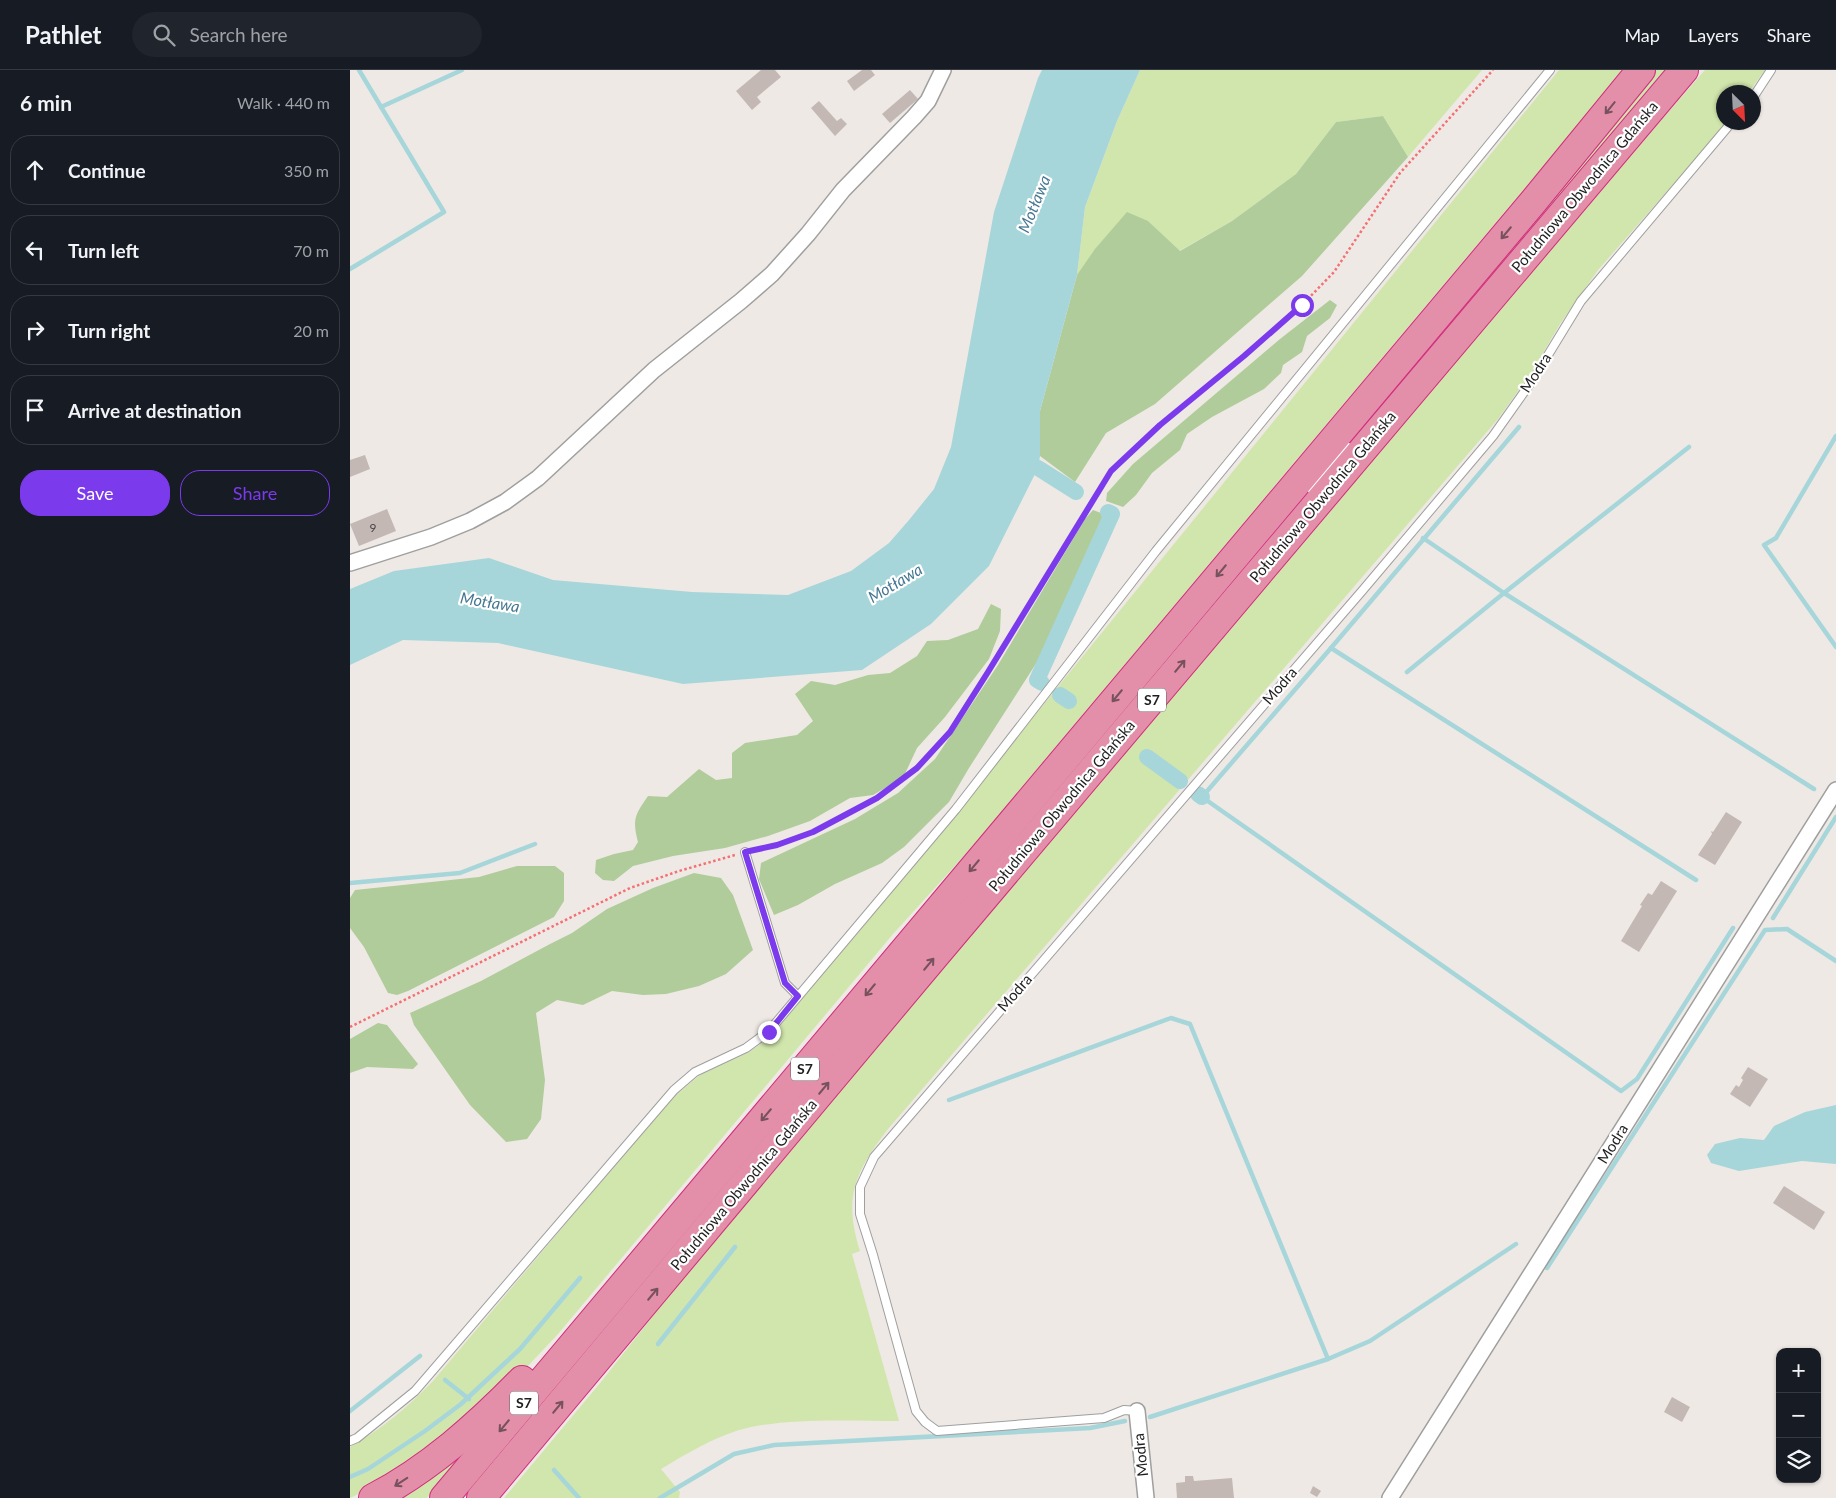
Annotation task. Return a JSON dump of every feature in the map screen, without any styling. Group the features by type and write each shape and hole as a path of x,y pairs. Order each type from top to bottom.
{"highway":[{"name":"Południowa Obwodnica Gdańska","path":"444,1498 1641,70"},
{"name":"Południowa Obwodnica Gdańska","path":"481,1498 922,972 1684,70"},
{"path":"373,1498 406,1480 454,1442 501,1402 562,1337 603,1308"}],"street":[{"path":"350,563 431,537 470,522 505,502 538,478 654,370 772,274 808,234 843,190 928,101 943,70"},
{"name":"Modra","path":"1390,1498 1836,790"},
{"name":"Modra","path":"1137,1411 1146,1498"}],"lane":[{"path":"350,1441 415,1391 674,1090 695,1072 746,1048 769,1032 956,809 1156,551 1550,70"},
{"path":"1761,85 1771,70"},
{"name":"Modra","path":"1137,1411 1124,1410 1104,1418 937,1431 925,1422 916,1410 873,1254 860,1214 860,1187 874,1158 1493,436 1534,378 1581,301 1725,130"},
{"path":"1307,498 1392,368"},
{"path":"1371,427 1415,389"},
{"path":"1307,486 1356,440"},
{"path":"1245,543 1300,492"},
{"path":"1268,562 1298,514"},
{"path":"745,852 785,983 798,996"}],"path":[{"path":"350,1027 630,888 679,871 777,845 813,832 877,798 917,768 950,732 1111,471 1160,425 1244,356 1302,305 1334,272 1400,173 1494,70"}],"green space":[{"path":"1140,70 1482,70 1408,157 1383,116 1336,122 1296,174 1232,221 1179,251 1148,221 1077,275 1085,207 1117,121"},
{"path":"1559,70 1624,70 964,856 893,934 558,1334 487,1406 369,1489 350,1498 350,1447 394,1417 433,1381 670,1100 700,1075 749,1052 768,1039 1048,699"},
{"path":"1655,70 1671,70 1408,382 1399,375"},
{"path":"1705,70 1765,70 1754,85 1716,85 1716,130 1721,130 1598,270 1560,324 1531,373 1498,419 888,1129 867,1159 855,1186 853,1215 860,1251 852,1254 899,1421 797,1421 739,1430 689,1452 661,1469 680,1492 679,1498 504,1498 601,1382 696,1261"},
{"path":"1383,116 1408,157 1302,276 1155,404 1106,433 1075,482 1040,456 1040,411 1077,275 1095,249 1127,212 1148,221 1180,251 1232,221 1296,174 1336,122"},
{"path":"1330,300 1337,305 1330,318 1307,336 1302,352 1283,365 1281,373 1264,389 1212,417 1187,434 1180,450 1152,473 1136,495 1123,507 1106,501 1107,493 1133,464 1280,339"},
{"path":"1093,510 1101,513 1105,523 1039,659 949,802 904,847 882,863 774,915 759,879 761,863 855,819 898,793 935,759 998,665 1085,519"},
{"path":"991,604 1001,609 1000,631 989,659 945,717 917,748 903,778 873,795 850,798 810,821 768,836 725,848 673,856 633,866 614,881 603,880 595,873 596,860 633,850 638,842 635,828 636,818 648,796 667,797 699,769 716,780 732,778 732,753 745,743 797,735 813,721 795,694 811,681 835,685 868,675 890,673 917,656 927,641 948,640 978,629"},
{"path":"517,866 555,866 564,873 564,901 554,917 408,991 397,995 388,993 364,947 350,928 350,898 355,890 479,877"},
{"path":"694,873 721,878 733,895 753,950 726,974 699,986 666,994 643,995 612,991 583,1005 557,1000 536,1013 545,1080 541,1119 527,1139 506,1142 470,1105 414,1025 410,1013 481,981 572,933 607,909 653,888"},
{"path":"378,1023 387,1025 418,1064 413,1069 367,1067 350,1073 350,1039"},
{"path":"452,1460 456,1463 427,1498 393,1498"}],"water":[{"name":"Motława","path":"1042,70 1140,70 1117,121 1085,207 1077,275 1040,411 1040,456 1038,468 989,566 931,624 862,670 683,684 498,643 403,640 350,665 350,589 394,571 489,558 553,580 692,592 788,595 851,571 889,543 934,489 951,447 994,212"},
{"path":"1836,1105 1836,1164 1802,1161 1739,1171 1711,1163 1707,1155 1715,1144 1740,1138 1764,1140 1774,1126 1805,1112"}],"building":[{"path":"761,70 775,70 781,77 757,97 761,102 752,110 736,91"},
{"path":"862,70 871,70 875,75 854,91 847,81"},
{"path":"910,90 918,99 890,123 882,114"},
{"path":"819,101 837,121 841,118 847,124 835,136 811,108"},
{"path":"365,455 370,469 350,477 350,460"},
{"path":"387,509 396,531 359,546 350,524"},
{"path":"1726,812 1742,822 1715,865 1698,855 1712,834 1711,831 1713,832"},
{"path":"1661,881 1677,891 1639,952 1621,941 1648,893 1652,895"},
{"path":"1748,1067 1768,1079 1750,1107 1730,1094 1736,1085 1739,1087 1743,1080 1741,1078"},
{"path":"1784,1186 1825,1212 1814,1230 1773,1203"},
{"path":"1672,1397 1690,1407 1682,1422 1664,1412"},
{"path":"1185,1476 1193,1476 1194,1481 1232,1478 1234,1498 1177,1498 1176,1483 1185,1482"},
{"path":"1313,1486 1321,1491 1317,1497 1310,1493"}],"waterway":[{"path":"350,269 444,212 359,70"},
{"path":"381,107 462,70"},
{"path":"1519,427 1202,797 1621,1091 1637,1079 1733,928"},
{"path":"1836,436 1776,538 1764,545 1836,647"},
{"path":"1407,672 1689,447"},
{"path":"1038,468 1076,492"},
{"path":"1042,683 1037,680 1112,514 1108,512"},
{"path":"1423,538 1504,593 1814,789"},
{"path":"1331,648 1696,880"},
{"path":"1060,695 1069,701"},
{"path":"1147,757 1180,781"},
{"path":"1198,794 1202,797"},
{"path":"1773,918 1836,817"},
{"path":"350,883 460,873 535,844"},
{"path":"1547,1268 1765,930 1787,929 1836,961"},
{"path":"949,1100 1171,1018 1190,1024 1328,1359"},
{"path":"1150,1417 1328,1359 1370,1341 1516,1244"},
{"path":"658,1344 735,1247"},
{"path":"350,1477 368,1469 425,1431 461,1404 520,1349 580,1278"},
{"path":"350,1411 420,1356"},
{"path":"445,1380 469,1399"},
{"path":"660,1498 734,1454 774,1445 1090,1428 1125,1421"},
{"path":"554,1470 579,1498"}],"route":[{"path":"769,1032 798,996 785,983 745,852 777,845 813,832 877,798 917,768 950,732 1111,471 1160,425 1244,356 1302,305"}]}
